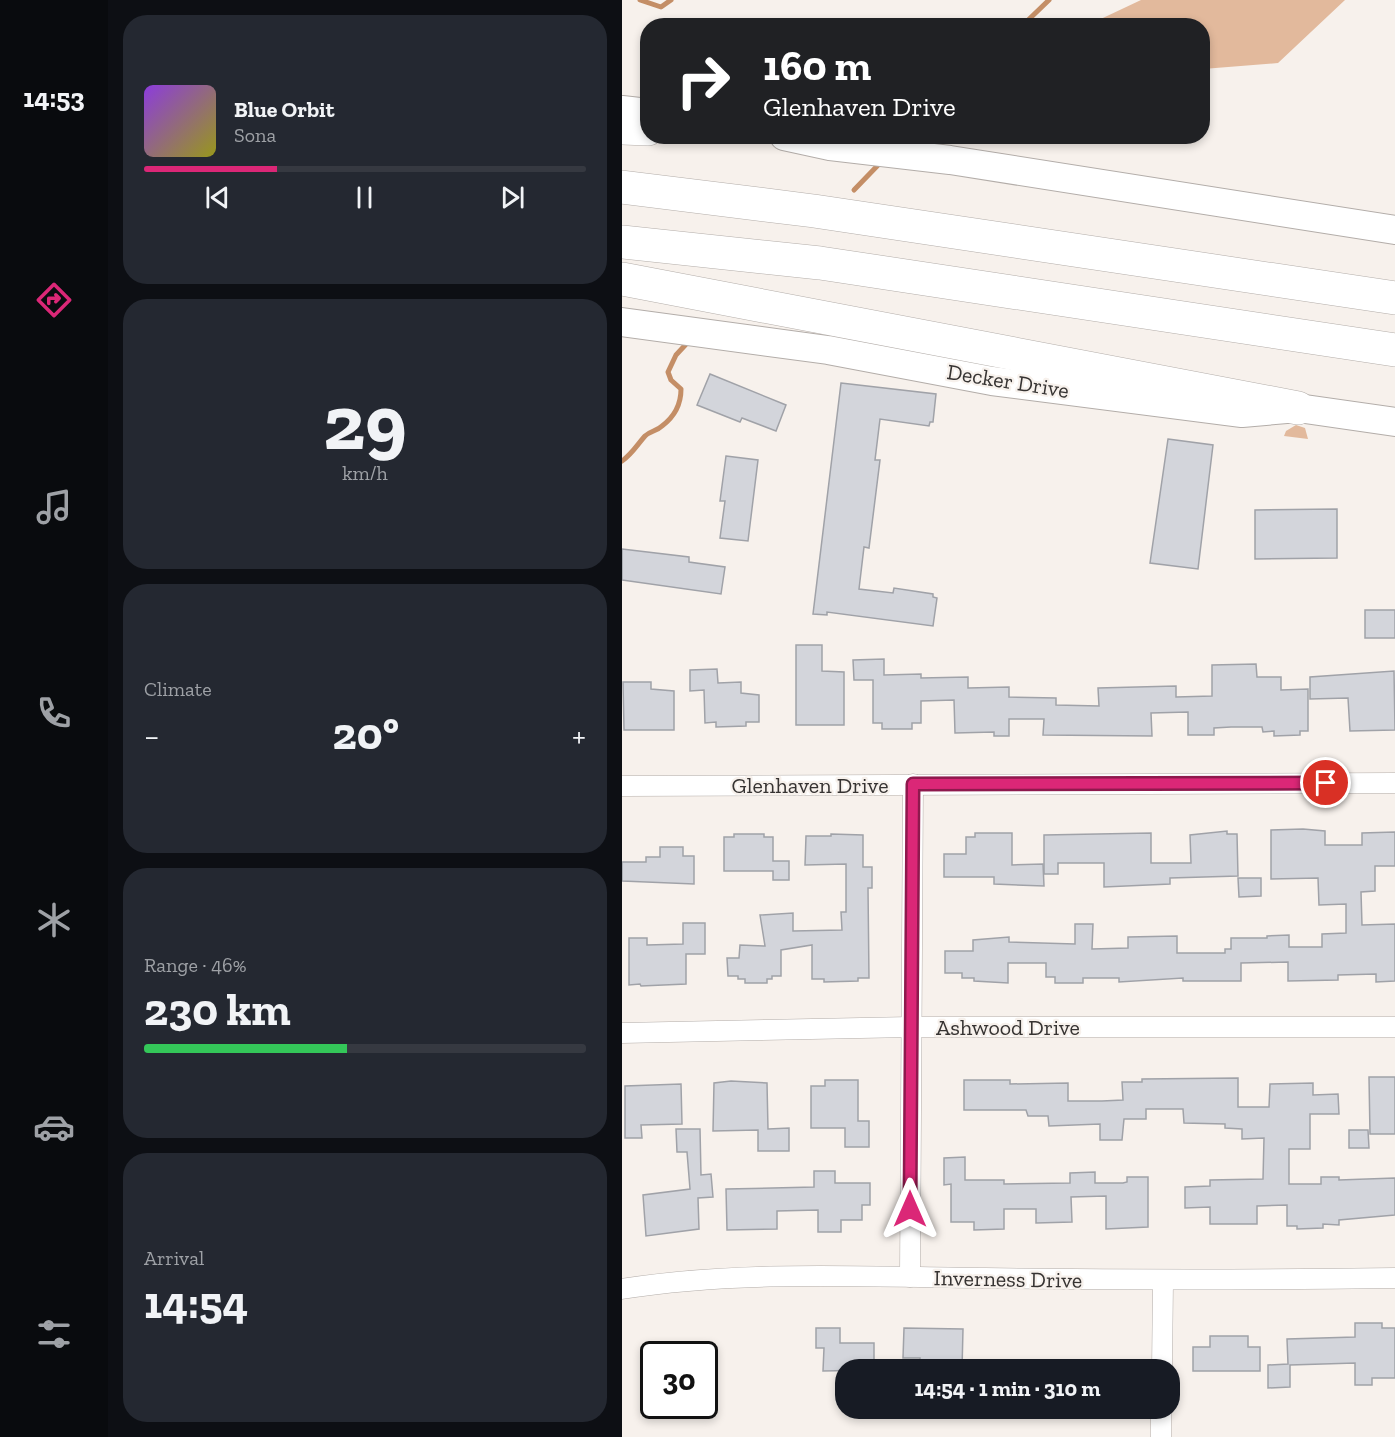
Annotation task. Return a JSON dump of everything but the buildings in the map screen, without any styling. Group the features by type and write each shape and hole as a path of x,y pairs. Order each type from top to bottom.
{"highway":[{"path":"622,128 640,129"},
{"path":"622,187 814,211 1394,298"},
{"path":"622,242 820,263 1394,350"},
{"path":"622,279 1298,408"}],"main road":[{"path":"622,110 640,112"},
{"path":"821,144 950,160 1394,230"},
{"name":"Decker Drive","path":"622,322 828,350 992,381 1242,413 1298,408 1394,422"}],"street":[{"name":"Glenhaven Drive","path":"622,786 1394,783"},
{"path":"910,1277 913,784"},
{"name":"Ashwood Drive","path":"622,1033 910,1027 1394,1027"},
{"name":"Inverness Drive","path":"622,1289 711,1279 910,1277 1163,1281 1394,1278"},
{"path":"1162,1359 1163,1281"},
{"path":"1161,1419 1161,1437"}],"shaded area":[{"path":"1141,0 1345,0 1278,63 1210,68 1210,18 1103,18"},
{"path":"1296,425 1305,428 1308,439 1284,436 1286,431"}],"waterway":[{"path":"640,0 661,7 671,0"},
{"path":"1030,18 1049,0"},
{"path":"854,190 882,161"},
{"path":"622,461 645,436 660,428 676,410 681,389 671,380 668,372 676,355 689,341"}],"route":[{"path":"910,1209 913,784 1326,783"}]}
